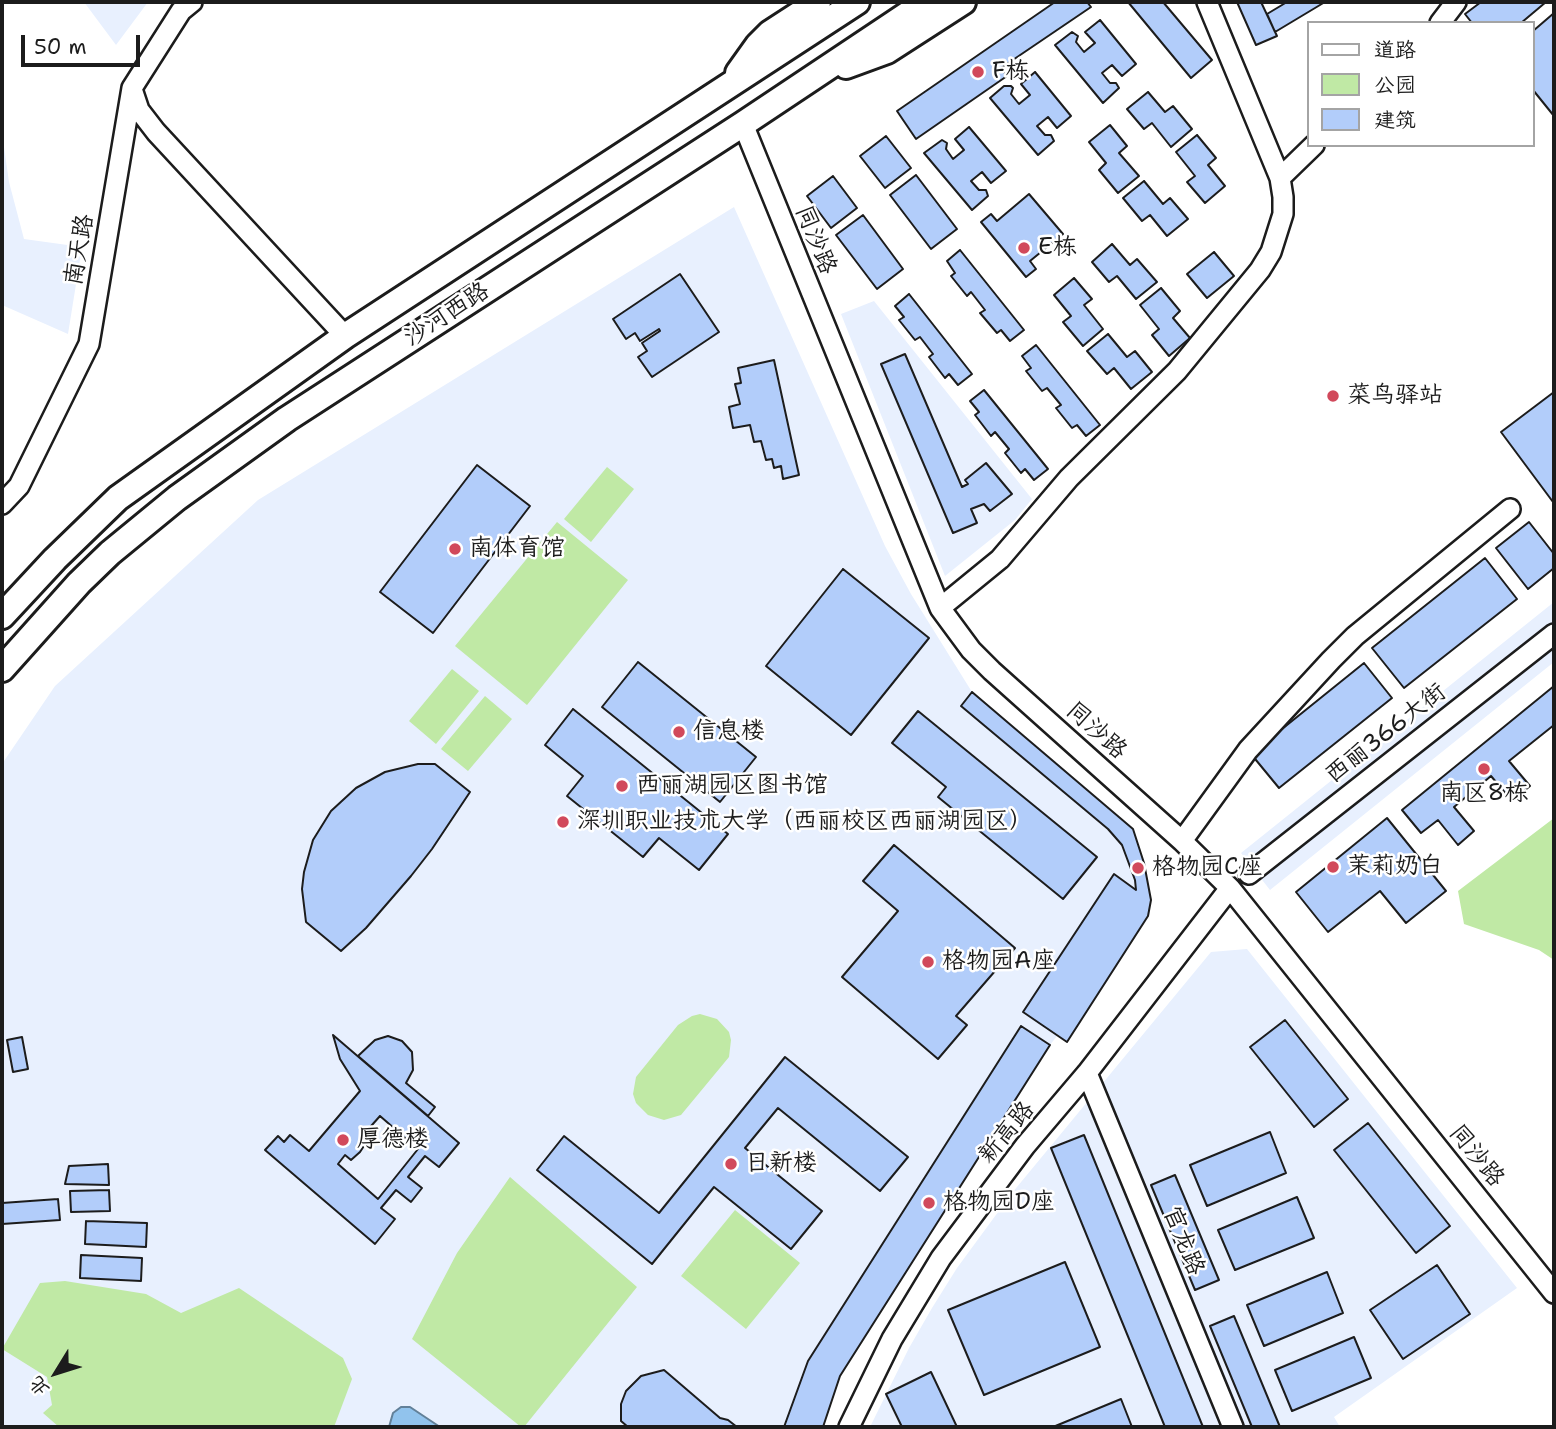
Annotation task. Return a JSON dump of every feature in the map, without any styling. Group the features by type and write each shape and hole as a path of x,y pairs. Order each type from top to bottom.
{"main road":[{"path":"729,85 771,33 818,2"},
{"name":"沙河西路","path":"2,616 55,559 118,498 345,336 857,2"},
{"name":"沙河西路","path":"2,669 79,583 110,553 177,498 287,419 743,124 926,2"},
{"path":"809,80 887,51 963,2"}],"street":[{"name":"南天路","path":"2,504 19,486 89,344 132,88 181,11 192,2"},
{"path":"940,608 1000,559 1069,478 1177,371 1271,253 1280,224 1283,197 1280,178 1206,2"},
{"path":"1442,21 1456,2"},
{"path":"132,88 139,110 156,132 345,336"},
{"name":"同沙路","path":"743,124 940,608 971,650 992,671 1182,841 1230,888 1554,1293"},
{"path":"1280,178 1312,147"},
{"path":"1182,841 1248,750 1354,636 1510,509"},
{"name":"西丽366大街","path":"1250,874 1554,634"},
{"name":"新高路","path":"849,1427 892,1339 941,1258 1025,1146 1087,1073 1230,888"},
{"name":"官龙路","path":"1087,1073 1233,1427"}],"shaded area":[{"path":"84,2 148,2 116,45"},
{"path":"2,133 9,182 24,239 82,247 68,334 2,305"},
{"name":"深圳职业技术大学（西丽校区西丽湖园区）","path":"734,207 885,546 911,594 972,692 1133,829 1148,881 1151,900 1148,916 1067,1042 1057,1036 1050,1045 840,1376 823,1427 2,1427 2,764 55,686 258,500"},
{"path":"874,301 1032,499 1015,520 945,576 841,314"},
{"path":"1554,602 1554,662 1270,890 1241,853"},
{"path":"1247,949 1517,1288 1334,1417 1340,1427 870,1427 932,1308 957,1268 1012,1193 1211,952"}],"green space":[{"path":"607,467 634,489 591,542 564,519"},
{"path":"557,522 628,580 527,705 455,646"},
{"path":"452,669 479,691 436,744 409,721"},
{"path":"485,696 512,719 468,771 441,749"},
{"path":"1554,818 1554,960 1539,950 1464,924 1458,891"},
{"path":"700,1014 717,1019 729,1032 729,1057 681,1115 664,1120 648,1115 636,1103 633,1094 636,1077 678,1025"},
{"path":"510,1177 637,1287 524,1427 412,1339 457,1253"},
{"path":"735,1210 800,1263 746,1329 681,1276"},
{"path":"65,1281 146,1294 181,1313 239,1288 343,1358 352,1379 334,1427 59,1427 43,1413 52,1405 47,1377 2,1349 40,1283"}],"water":[{"path":"401,1407 410,1407 440,1427 389,1427 393,1413"}],"building":[{"name":"F栋","path":"1055,2 1087,2 1091,7 1001,68 1007,76 916,139 897,111"},
{"path":"1128,2 1163,2 1212,60 1191,78"},
{"path":"1237,2 1261,2 1277,36 1256,45"},
{"path":"1287,2 1325,2 1275,32 1267,14"},
{"path":"1481,2 1546,2 1523,21 1470,21 1465,14"},
{"path":"1554,13 1554,116 1535,92 1535,29"},
{"path":"1100,20 1136,64 1122,76 1112,65 1102,73 1110,83 1116,83 1119,88 1103,103 1055,45 1072,32 1078,36 1076,42 1084,52 1095,43 1085,32"},
{"path":"1035,72 1071,116 1057,128 1048,117 1037,126 1045,135 1051,135 1054,141 1038,155 990,98 1004,86 1011,86 1011,94 1019,104 1030,95 1021,84"},
{"path":"1148,92 1165,112 1173,106 1192,129 1171,147 1152,123 1144,129 1127,109"},
{"path":"1110,125 1127,146 1119,153 1139,176 1118,193 1099,170 1106,163 1089,142"},
{"path":"969,127 1006,171 991,183 982,172 971,181 979,190 986,190 988,196 972,210 924,153 942,140 947,143 946,149 953,159 964,150 955,139"},
{"path":"1197,135 1216,158 1208,165 1225,186 1205,203 1187,182 1195,176 1176,152"},
{"path":"886,136 911,168 885,188 860,156"},
{"path":"916,175 957,229 931,249 890,195"},
{"path":"833,176 857,208 831,228 807,196"},
{"path":"1144,181 1163,204 1170,198 1188,219 1167,236 1150,215 1142,221 1123,198"},
{"name":"E栋","path":"1029,194 1063,234 1030,261 1036,269 1026,277 981,222 991,214 997,221"},
{"path":"863,215 903,269 877,289 836,235"},
{"path":"1112,244 1130,265 1137,259 1157,282 1136,299 1117,276 1109,282 1092,262"},
{"path":"960,250 1024,330 1010,341 1001,330 997,333 980,313 985,310 971,292 967,296 951,276 955,273 947,261"},
{"path":"1214,252 1234,276 1207,298 1187,274"},
{"path":"680,274 719,332 652,377 638,357 647,351 642,343 660,331 659,329 640,341 635,333 626,339 613,319"},
{"path":"1074,278 1092,299 1084,305 1103,329 1083,346 1063,322 1071,316 1054,295"},
{"path":"1161,288 1180,311 1173,318 1190,338 1169,356 1152,335 1159,329 1140,305"},
{"path":"909,294 972,374 958,385 949,374 945,378 929,357 933,354 920,337 915,340 899,320 904,317 895,306"},
{"path":"1108,334 1127,357 1135,351 1152,372 1131,389 1114,368 1107,374 1087,351"},
{"path":"1036,345 1100,425 1086,436 1077,425 1072,428 1056,408 1061,405 1047,388 1042,391 1026,371 1031,368 1022,356"},
{"path":"905,354 962,487 968,484 965,480 986,463 1012,494 990,511 984,504 971,509 977,523 953,533 881,364"},
{"path":"774,360 799,475 783,479 781,466 774,468 772,459 766,460 761,441 754,442 750,425 733,428 729,407 740,404 735,384 741,383 738,368"},
{"path":"984,390 1048,469 1034,480 1025,469 1021,473 1005,453 1009,449 995,432 991,436 975,415 979,412 970,401"},
{"path":"1554,392 1554,502 1553,502 1501,432"},
{"name":"南体育馆","path":"477,465 530,506 433,633 380,592"},
{"path":"1529,522 1554,554 1554,568 1528,589 1496,548"},
{"path":"1485,558 1517,599 1404,688 1372,648"},
{"path":"843,569 929,638 851,735 766,666"},
{"name":"信息楼","path":"638,662 756,757 720,802 602,707"},
{"path":"1364,663 1392,698 1279,788 1251,754"},
{"name":"南区8栋","path":"1554,686 1554,725 1509,761 1530,786 1512,801 1491,776 1454,807 1474,831 1458,845 1438,820 1421,833 1402,810"},
{"name":"格物园C座","path":"972,692 1133,829 1144,863 1151,900 1148,916 1067,1042 1023,1012 1114,874 1136,890 1135,880 1122,845 1108,829 961,706"},
{"name":"西丽湖园区图书馆","path":"573,709 728,834 699,870 659,838 643,857 567,796 583,776 545,745"},
{"path":"918,711 1097,857 1063,899 938,797 946,787 892,743"},
{"path":"418,764 435,764 470,792 411,876 366,928 341,951 306,922 302,889 313,840 331,811 356,788 385,772"},
{"path":"1387,818 1446,891 1406,923 1380,891 1328,932 1296,892"},
{"name":"格物园A座","path":"894,845 1015,948 956,1016 967,1025 938,1059 842,977 898,911 863,881"},
{"path":"1285,1020 1348,1099 1314,1127 1250,1047"},
{"name":"格物园D座","path":"1021,1026 1050,1045 840,1376 823,1427 784,1427 808,1361"},
{"name":"厚德楼","path":"333,1035 459,1143 439,1167 425,1156 408,1177 422,1188 411,1202 396,1190 381,1208 395,1219 375,1244 265,1150 278,1136 284,1142 290,1135 309,1151 360,1091 340,1059","holes":["380,1116 418,1149 378,1199 338,1164 345,1155 351,1160 360,1152 369,1138 364,1134"]},
{"path":"388,1036 402,1041 412,1052 413,1070 406,1083 435,1107 428,1116 358,1056 375,1040"},
{"path":"22,1037 28,1069 13,1072 7,1040"},
{"name":"日新楼","path":"785,1057 908,1157 880,1191 778,1108 745,1148 822,1211 791,1249 714,1187 652,1264 537,1170 564,1136 659,1213"},
{"path":"1368,1123 1450,1226 1416,1253 1334,1150"},
{"path":"1270,1132 1286,1173 1207,1206 1190,1165"},
{"path":"1084,1135 1203,1427 1165,1427 1051,1148"},
{"path":"108,1164 109,1185 65,1184 69,1166"},
{"path":"1175,1175 1219,1280 1195,1290 1151,1185"},
{"path":"109,1190 110,1211 71,1212 70,1191"},
{"path":"1297,1197 1314,1238 1235,1270 1218,1230"},
{"path":"58,1199 60,1220 2,1224 2,1203"},
{"path":"86,1221 147,1223 146,1247 85,1244"},
{"path":"81,1255 142,1258 141,1281 80,1278"},
{"path":"1065,1262 1100,1347 984,1395 948,1310"},
{"path":"1437,1265 1470,1314 1403,1359 1370,1310"},
{"path":"1327,1272 1343,1313 1264,1346 1247,1305"},
{"path":"1234,1316 1280,1427 1252,1427 1210,1326"},
{"path":"1354,1337 1371,1378 1292,1411 1275,1370"},
{"path":"664,1370 720,1418 737,1427 628,1427 621,1421 621,1404 626,1391 641,1376"},
{"path":"931,1372 957,1427 902,1427 886,1394"},
{"path":"1121,1399 1132,1427 1053,1427"}],"place":[{"name":"F栋","path":"978,72"},
{"name":"E栋","path":"1024,248"},
{"name":"菜鸟驿站","path":"1333,396"},
{"name":"南体育馆","path":"455,549"},
{"name":"信息楼","path":"679,732"},
{"name":"南区8栋","path":"1484,769"},
{"name":"西丽湖园区图书馆","path":"622,786"},
{"name":"深圳职业技术大学（西丽校区西丽湖园区）","path":"563,822"},
{"name":"茉莉奶白","path":"1333,867"},
{"name":"格物园C座","path":"1138,868"},
{"name":"格物园A座","path":"928,962"},
{"name":"厚德楼","path":"343,1140"},
{"name":"日新楼","path":"731,1164"},
{"name":"格物园D座","path":"929,1203"}]}
